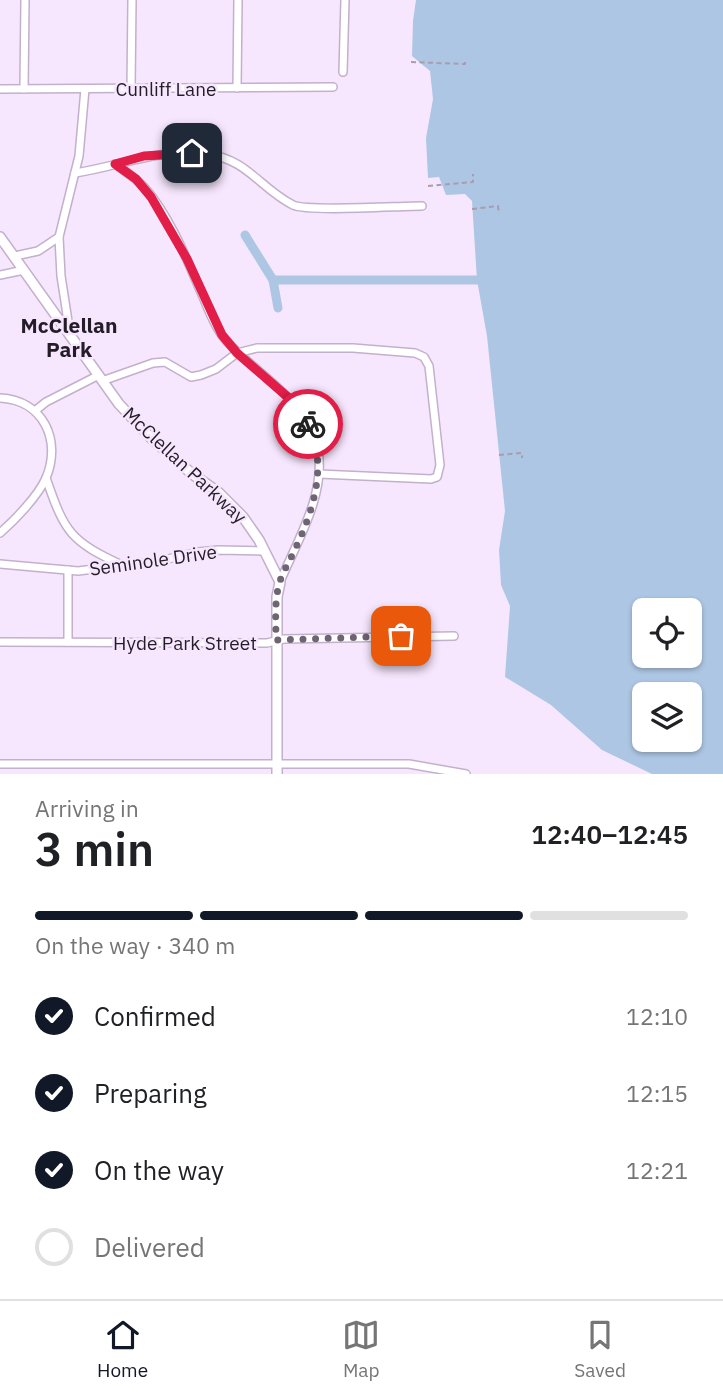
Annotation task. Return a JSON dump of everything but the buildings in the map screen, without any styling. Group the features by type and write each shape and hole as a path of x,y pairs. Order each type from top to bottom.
{"street":[{"path":"23,89 25,0"},
{"path":"131,89 132,0"},
{"path":"237,88 238,0"},
{"path":"343,72 345,0"},
{"name":"Cunliff Lane","path":"0,89 333,87"},
{"path":"70,334 61,276 59,237 79,156 85,89"},
{"path":"75,173 165,153 206,154 239,165 297,206 422,206"},
{"path":"115,164 136,179 151,197 187,259 219,331 237,353 290,399 303,415 317,448 319,474 307,521 279,582 276,597 277,769"},
{"name":"McClellan Parkway","path":"0,237 119,404 151,438 235,508 250,526 279,582"},
{"path":"15,256 38,251 59,237"},
{"path":"0,275 24,270"},
{"path":"36,410 46,402 100,378 153,363 165,362 191,377 216,369 237,353 257,348 354,348 415,353 424,357 429,366 440,472 434,478 319,474"},
{"path":"0,398 14,400 36,410 46,425 50,439 46,478 59,515 70,532 89,548 125,566"},
{"path":"0,533 16,518 46,478"},
{"name":"Seminole Drive","path":"0,564 101,570 198,551 264,551"},
{"path":"68,570 68,642"},
{"name":"Hyde Park Street","path":"0,642 267,643 276,640 454,636"},
{"path":"0,764 277,769 410,764 466,774"},
{"path":"410,764 410,774"}],"path":[{"path":"411,62 465,64 465,60"},
{"path":"428,186 473,182 472,174"},
{"path":"472,209 498,206 499,214"},
{"path":"499,455 522,453 522,458"}],"water":[{"path":"416,0 723,0 723,774 652,774 602,750 551,705 505,677 510,606 501,585 499,550 505,511 487,336 477,280 472,201 465,194 446,195 439,177 428,178 426,138 433,99 430,71 412,56"}],"waterway":[{"path":"245,235 273,280 278,308"},
{"path":"273,280 477,280"}],"way so far":[{"path":"308,424 317,448 319,474 307,521 279,582 276,597 276,640 401,636"}],"district":[{"name":"McClellan Park","path":"69,337"}],"route":[{"path":"192,153 144,156 115,164 147,190 169,225 219,331 237,353 290,399 308,424"}]}
